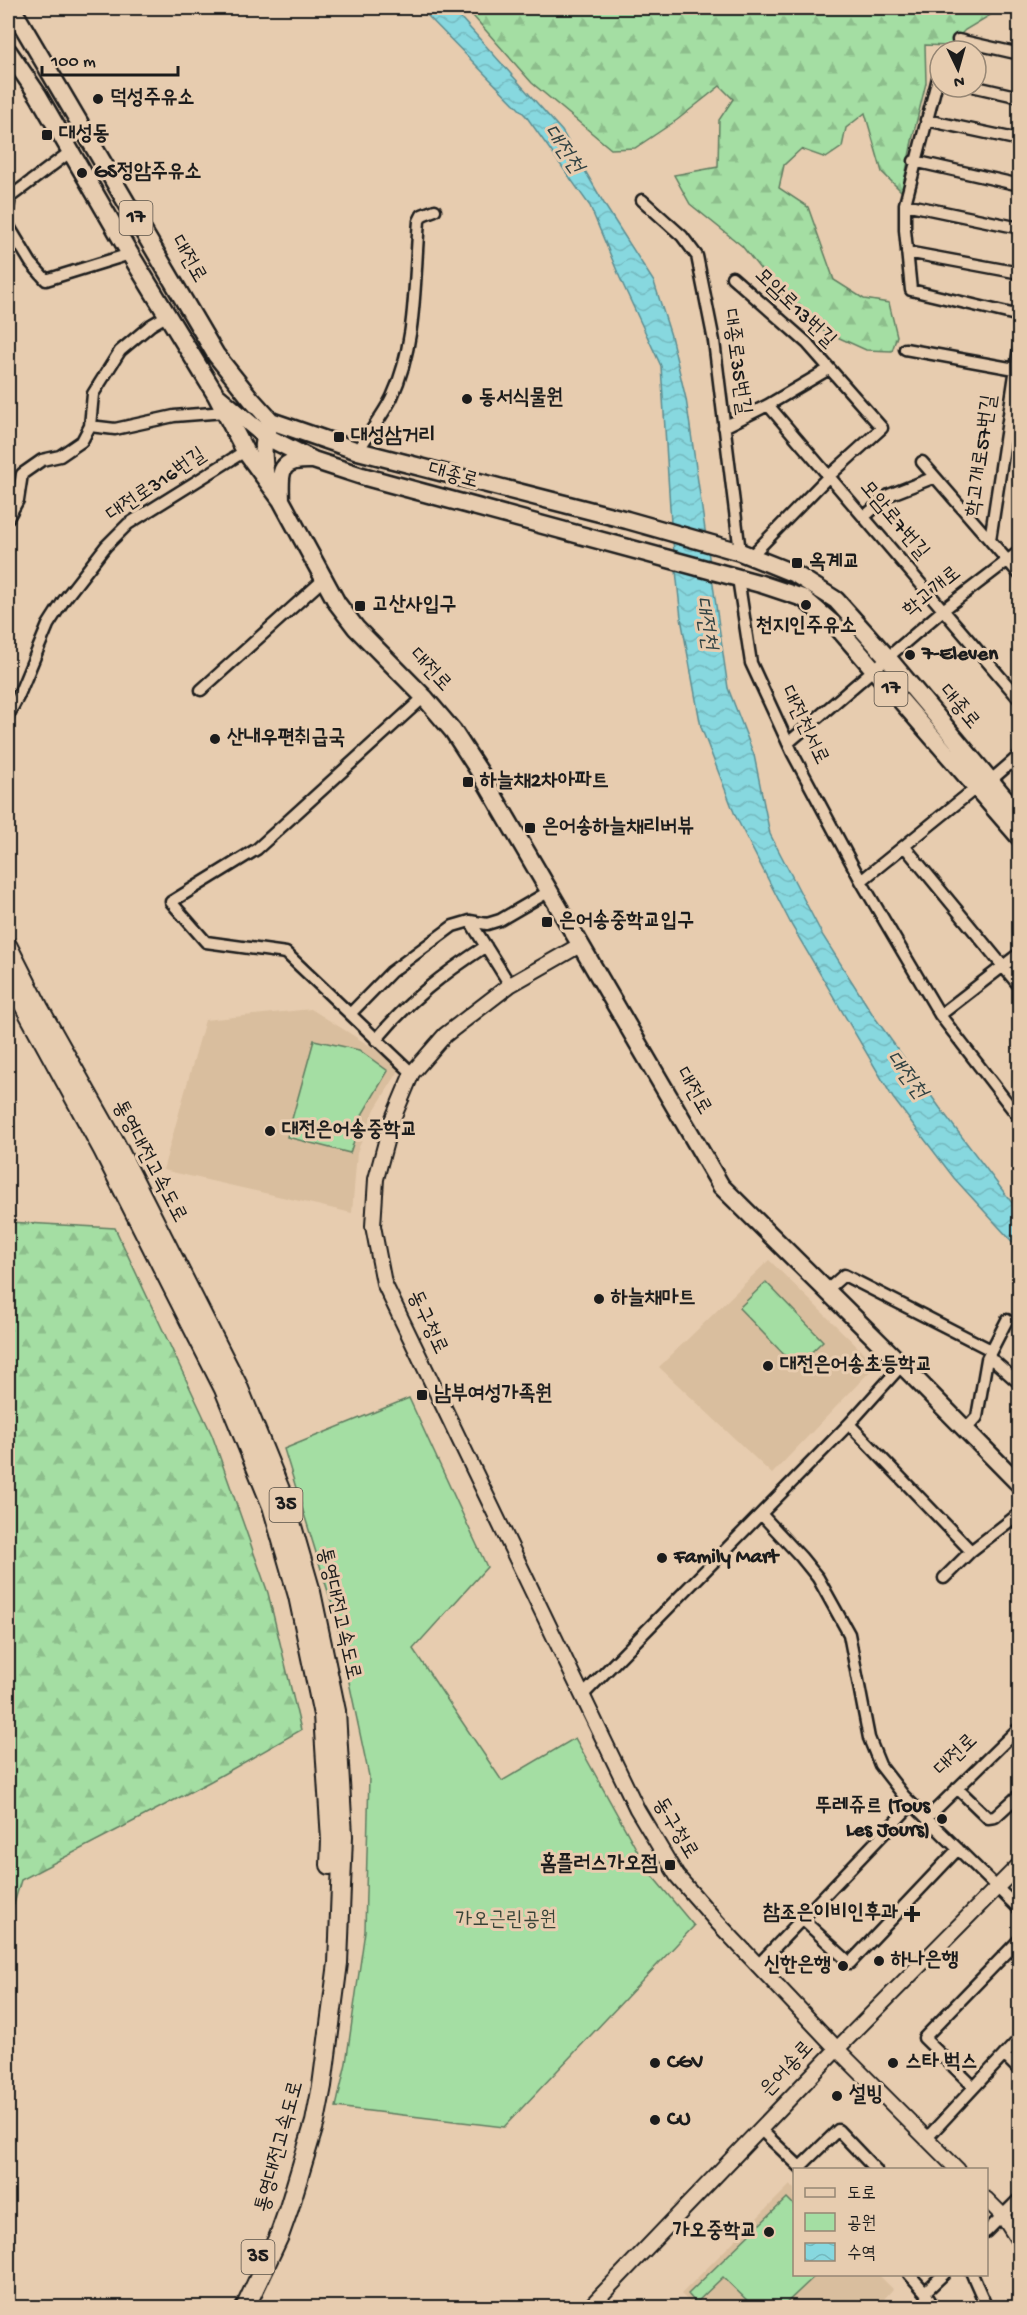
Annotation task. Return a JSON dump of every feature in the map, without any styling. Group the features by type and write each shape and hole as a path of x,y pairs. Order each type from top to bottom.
{"highway":[{"name":"통영대전고속도로","path":"8,947 40,1010 116,1145 237,1384 285,1502 311,1592 336,1711 344,1836 338,1963 309,2121 284,2206 279,2236 245,2307"},
{"name":"통영대전고속도로","path":"8,976 103,1150 224,1389 272,1506 298,1596 323,1715 331,1840 326,1967 309,2121"},
{"name":"통영대전고속도로","path":"234,2307 284,2206"}],"main road":[{"name":"대전로","path":"12,8 216,355 251,399 268,429"},
{"name":"17","path":"8,51 38,95 130,254 216,395 268,429"},
{"name":"대전로","path":"216,395 245,451 281,500 323,580 356,628 424,697 453,731 481,774 721,1186 1020,1485"},
{"name":"대종로","path":"268,429 635,523 746,554 795,574 836,600 887,657 983,784 1020,838"},
{"name":"대종로","path":"268,429 313,460 362,476 803,598 838,628 983,784 1020,816"},
{"path":"266,480 263,457 268,429"},
{"path":"281,500 280,475 285,464 294,459 313,460"},
{"name":"동구청로","path":"580,945 510,985 446,1035 412,1073 391,1123 376,1179 373,1226 384,1283 637,1809 677,1876 757,1966 957,2168"},
{"name":"은어송로","path":"589,2307 837,2049 1020,1864"},
{"path":"988,2200 1002,2215 1020,2243"}],"street":[{"path":"988,47 1020,54"},
{"path":"988,90 1020,97"},
{"path":"932,99 905,204 911,290 1020,316"},
{"path":"926,120 1020,140"},
{"path":"8,210 10,197 70,152"},
{"path":"915,161 1020,185"},
{"name":"대종로35번길","path":"642,200 682,236 697,256 714,341 724,428 746,554"},
{"path":"905,204 1020,228"},
{"path":"358,451 392,399 405,364 409,343 419,221 422,215 435,210"},
{"path":"8,225 31,263 46,280 130,254"},
{"path":"907,252 1020,273"},
{"name":"모암로13번길","path":"732,277 807,343 882,428 829,476"},
{"path":"8,518 18,500 22,474 42,460 60,456 82,441 90,426 93,394 120,351 151,325 168,315"},
{"name":"학고개로57번길","path":"990,540 1020,341"},
{"path":"905,349 1017,363"},
{"name":"모암로13번길","path":"768,405 829,369"},
{"path":"724,428 768,405"},
{"name":"모암로7번길","path":"768,405 1020,700"},
{"path":"90,426 115,429 174,416 225,412"},
{"name":"대전로316번길","path":"8,716 48,626 64,600 106,546 128,524 245,451"},
{"path":"922,462 1020,575"},
{"path":"746,554 829,476"},
{"path":"864,517 889,495 935,477"},
{"name":"학고개로","path":"874,669 1006,559 1020,551"},
{"name":"대전천서로","path":"737,578 751,663 788,742 861,881 940,1015 1020,1119"},
{"path":"201,690 323,580"},
{"path":"788,742 874,669"},
{"path":"412,1073 286,953 206,942 171,902 257,849 424,697"},
{"path":"861,881 1020,755"},
{"path":"905,847 1020,987"},
{"path":"350,1014 391,972 453,926 470,921 488,924 500,920 549,892"},
{"path":"470,921 510,985"},
{"path":"376,1040 409,1003 431,984 486,946"},
{"path":"940,1015 1020,953"},
{"path":"827,1290 844,1275 989,1354 1020,1384"},
{"path":"966,1429 977,1418 989,1354 1007,1320"},
{"path":"583,1695 849,1424 902,1365"},
{"path":"849,1424 971,1551"},
{"path":"944,1578 971,1551 1020,1513"},
{"path":"761,1514 818,1578 849,1634 862,1708 875,1757 912,1804 1020,1910"},
{"name":"대전로","path":"927,1818 1020,1727"},
{"path":"957,1788 988,1818 995,1817 1020,1794"},
{"path":"757,1966 912,1804"},
{"path":"802,1919 850,1963 958,1849"},
{"path":"973,2086 924,2038 1020,1939"},
{"path":"926,2139 1020,2038"},
{"path":"1004,2055 1020,2071"},
{"path":"761,2130 802,2168 838,2130 875,2168"},
{"path":"988,2231 1020,2198"},
{"path":"911,2276 934,2307"},
{"path":"925,2292 942,2276"},
{"path":"973,2276 987,2307"}],"shaded area":[{"name":"대전은어송중학교","path":"311,1009 402,1066 375,1109 357,1152 352,1213 163,1170 205,1020"},
{"name":"대전은어송초등학교","path":"769,1260 876,1365 772,1474 659,1367"},
{"name":"가오중학교","path":"790,2185 793,2188 793,2276 880,2276 893,2289 876,2308 695,2307 681,2294"}],"green space":[{"path":"466,8 1002,8 965,30 956,39 928,39 928,45 925,45 926,83 902,192 882,172 865,113 846,128 842,147 826,158 801,149 784,165 779,188 808,207 834,280 864,299 889,303 897,336 892,351 866,350 824,331 796,309 742,246 690,204 674,175 718,167 719,120 733,99 720,86 677,120 635,148 611,149 532,83"},
{"path":"314,1040 359,1050 388,1071 363,1113 350,1153 287,1137"},
{"path":"8,1222 115,1228 212,1435 268,1593 301,1730 211,1781 21,1880 8,1924"},
{"path":"766,1282 823,1341 796,1367 739,1308"},
{"name":"가오근린공원","path":"409,1398 487,1567 413,1649 502,1781 575,1738 649,1872 694,1926 504,2127 336,2107 346,2063 365,1931 369,1776 334,1611 284,1449"},
{"path":"787,2198 793,2204 793,2276 815,2276 782,2307 754,2307 723,2277 696,2303 688,2294"}],"water":[{"name":"대전천","path":"416,8 452,8 562,131 606,207 654,282 671,336 686,399 728,688 754,755 770,834 823,936 873,1015 1019,1212 1019,1249 954,1178 893,1098 792,926 735,815 701,727 681,618 671,523 661,366 590,206 526,116 428,16"}],"place":[{"name":"덕성주유소","path":"98,99"},
{"name":"대성동","path":"47,135"},
{"name":"GS정암주유소","path":"82,173"},
{"name":"동서식물원","path":"467,399"},
{"name":"대성삼거리","path":"339,437"},
{"name":"옥계교","path":"797,563"},
{"name":"천지인주유소","path":"806,605"},
{"name":"고산사입구","path":"360,606"},
{"name":"7-Eleven","path":"910,655"},
{"name":"산내우편취급국","path":"215,739"},
{"name":"하늘채2차아파트","path":"468,782"},
{"name":"은어송하늘채리버뷰","path":"530,828"},
{"name":"은어송중학교입구","path":"547,922"},
{"name":"대전은어송중학교","path":"270,1131"},
{"name":"하늘채마트","path":"599,1299"},
{"name":"대전은어송초등학교","path":"768,1366"},
{"name":"남부여성가족원","path":"422,1395"},
{"name":"Family Mart","path":"662,1558"},
{"name":"뚜레쥬르 (Tous Les Jours)","path":"942,1819"},
{"name":"홈플러스가오점","path":"670,1865"},
{"name":"참조은이비인후과","path":"912,1914"},
{"name":"하나은행","path":"879,1961"},
{"name":"신한은행","path":"843,1966"},
{"name":"CGV","path":"655,2063"},
{"name":"스타 벅스","path":"893,2063"},
{"name":"설빙","path":"837,2096"},
{"name":"CU","path":"655,2120"},
{"name":"가오중학교","path":"769,2232"}]}
